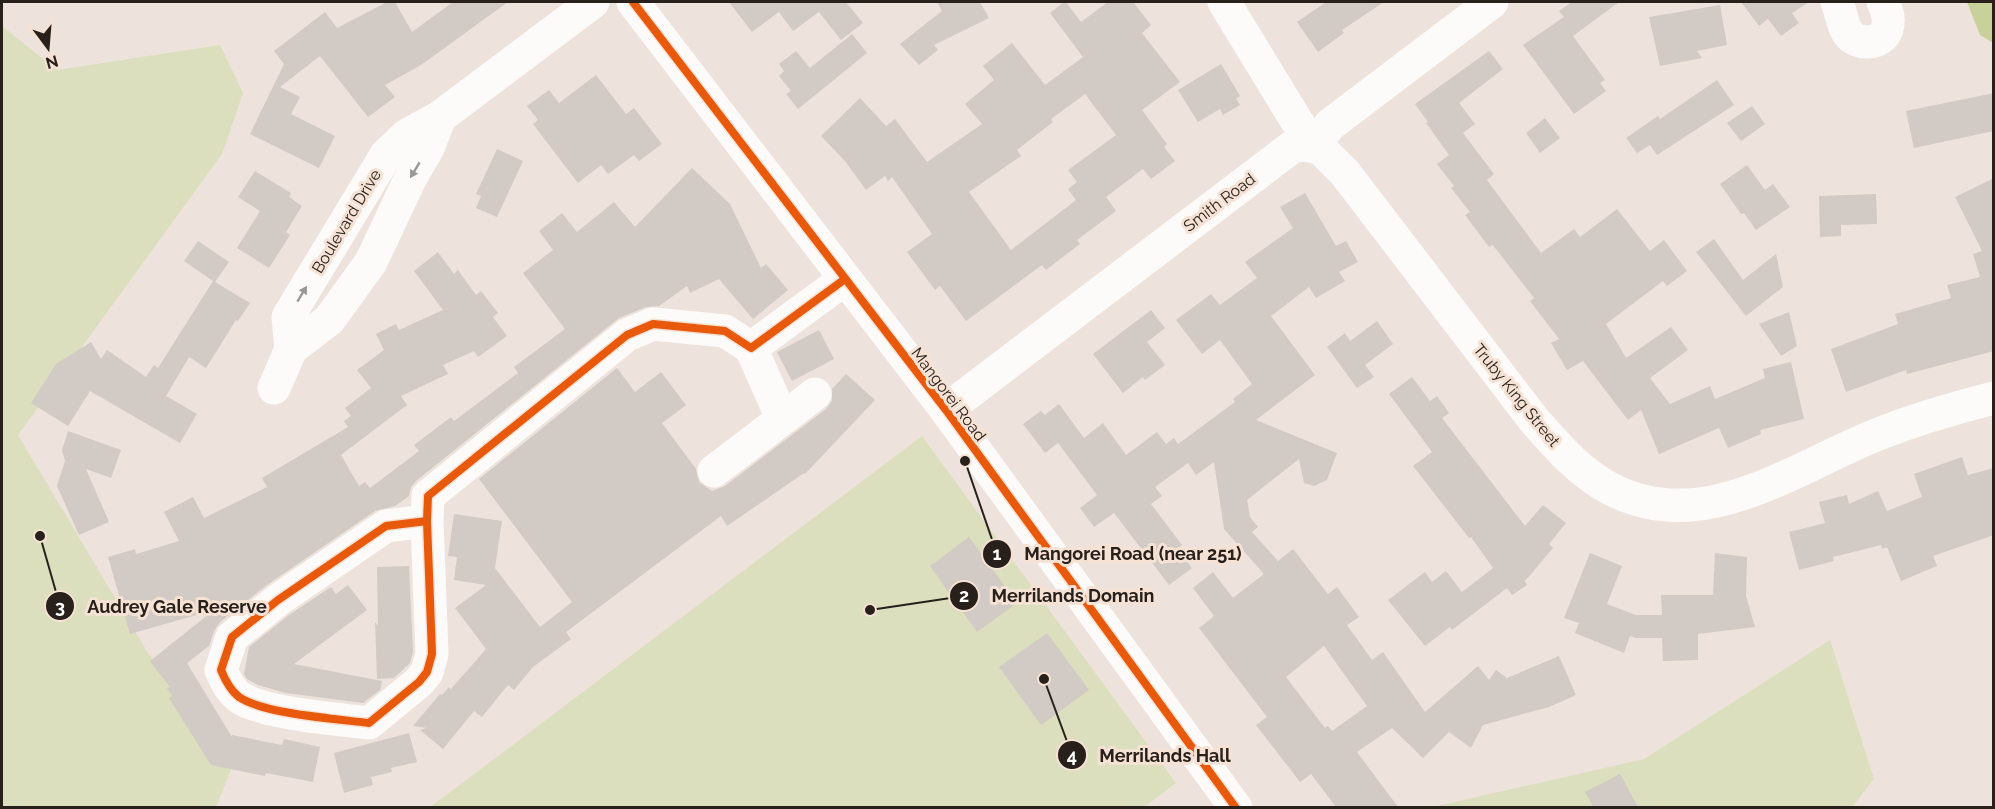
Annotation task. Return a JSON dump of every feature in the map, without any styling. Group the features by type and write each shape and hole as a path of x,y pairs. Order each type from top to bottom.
{"street":[{"name":"Boulevard Drive","path":"274,388 291,349 329,320 371,262 410,179 428,148 440,117 593,2"},
{"name":"Mangorei Road","path":"633,2 946,410 1236,807"},
{"path":"1224,2 1312,146 1331,124 1492,2"},
{"path":"1838,2 1848,34 1859,41 1872,42 1887,30 1888,15 1883,2"},
{"name":"Truby King Street","path":"1312,146 1321,149 1345,173 1527,411 1558,448 1583,471 1612,489 1640,501 1670,506 1702,505 1730,499 1760,488 1877,435 1933,415 1994,398"},
{"name":"Smith Road","path":"946,410 1292,147 1312,146"},
{"path":"751,348 845,279"},
{"path":"427,521 386,526 278,600 232,637 221,670 226,682 237,695 246,701 306,715 369,723 418,682 427,672 432,654 428,496 627,335 653,324 725,331 751,348 783,418"},
{"path":"714,471 815,394"}],"green space":[{"path":"1967,2 1993,2 1993,43 1980,35"},
{"path":"2,26 57,70 220,45 243,93 222,154 18,435 148,653 232,767 216,807 2,807"},
{"path":"922,436 1176,783 1143,808 429,808"},
{"path":"1830,640 1874,779 1852,807 1428,808 1644,759"}],"building":[{"path":"387,2 395,2 412,32 453,2 508,2 421,65 385,85 395,97 368,117 320,56 280,87 300,97 291,114 335,136 319,168 250,134 284,64 274,51 325,12 337,28"},
{"path":"729,2 846,2 863,23 841,40 819,12 793,31 779,12 752,32"},
{"path":"937,2 980,2 989,18 934,45 938,50 919,65 900,44 942,11"},
{"path":"1066,2 1081,22 1108,2 1133,2 1151,25 1142,33 1180,82 1142,110 1167,144 1164,147 1175,161 1151,179 1143,169 1106,197 1116,211 1077,240 1080,244 1046,270 1042,265 966,321 940,286 935,290 907,252 932,234 892,177 888,181 885,176 866,190 845,161 821,136 860,98 886,126 895,119 927,162 982,124 965,104 994,80 983,66 1012,43 1045,85 1083,57 1050,13","holes":["1085,94 1116,135 1068,170 1077,182 1068,189 1076,200 1011,250 969,192 1021,156 1017,150 1053,122 1051,119"]},
{"path":"1326,2 1384,2 1342,30 1344,33 1318,52 1297,22"},
{"path":"1572,2 1619,2 1573,36 1605,80 1600,83 1606,91 1574,114 1523,45 1564,17 1559,11"},
{"path":"1741,2 1809,2 1792,13 1799,23 1781,36 1768,19 1759,26"},
{"path":"1720,5 1727,45 1697,51 1702,58 1660,66 1649,17"},
{"path":"852,34 867,53 798,109 786,94 791,91 779,76 784,71 779,64 796,51 810,68"},
{"path":"1489,51 1503,69 1459,103 1475,124 1463,133 1494,174 1487,180 1541,253 1574,229 1580,237 1617,209 1650,251 1664,240 1687,271 1667,286 1663,281 1606,324 1626,358 1671,327 1688,350 1650,378 1670,404 1710,386 1715,399 1765,378 1763,369 1791,362 1804,419 1760,430 1761,434 1728,448 1719,428 1659,454 1641,410 1628,420 1583,361 1567,370 1551,343 1559,339 1530,301 1534,298 1496,249 1492,245 1489,247 1465,215 1470,212 1451,188 1454,186 1437,164 1449,155 1415,104"},
{"path":"1221,64 1240,96 1236,99 1240,105 1223,115 1220,109 1198,122 1178,90"},
{"path":"596,75 626,114 634,108 662,144 639,161 634,155 608,174 601,165 578,183 533,124 538,120 527,106 549,90 559,103"},
{"path":"1717,80 1734,105 1657,155 1650,145 1637,153 1626,138 1658,116 1660,119"},
{"path":"1994,93 1994,131 1914,148 1906,111"},
{"path":"1752,106 1765,124 1741,141 1727,123"},
{"path":"1545,118 1560,138 1540,153 1526,133"},
{"path":"497,149 523,161 497,217 476,208 481,196 476,194"},
{"path":"1747,165 1765,190 1773,184 1790,207 1756,230 1744,213 1741,214 1720,184"},
{"path":"692,168 730,204 761,268 766,264 788,290 753,319 719,279 690,293 687,286 659,306 646,307 619,318 416,481 411,487 409,496 395,506 375,511 267,585 220,622 209,646 187,663 232,737 232,735 282,745 284,739 320,747 313,782 266,773 265,776 211,765 169,698 172,696 167,688 170,687 150,661 214,610 130,634 108,557 135,549 136,554 179,541 164,512 193,497 204,518 267,487 262,478 348,427 344,421 351,416 345,408 371,388 357,370 384,350 376,334 396,324 399,330 443,310 414,271 438,252 454,274 458,270 476,295 481,291 498,313 493,317 507,336 478,357 474,351 443,365 448,374 401,396 407,405 341,455 359,486 365,482 370,488 419,451 414,445 451,417 454,421 518,373 514,367 565,329 523,273 553,250 539,231 562,213 577,232 614,202 635,227"},
{"path":"255,171 291,193 289,197 302,206 286,232 290,235 269,268 237,248 260,211 238,197"},
{"path":"1994,178 1994,351 1907,374 1906,370 1846,392 1831,349 1898,324 1895,314 1951,298 1947,285 1980,277 1973,254 1982,251 1955,197"},
{"path":"1305,193 1336,246 1346,241 1358,262 1339,272 1345,281 1316,298 1309,287 1271,316 1315,375 1256,420 1337,453 1327,480 1314,486 1304,483 1299,459 1247,500 1250,517 1258,527 1252,532 1278,561 1293,549 1328,594 1337,587 1359,617 1347,625 1372,660 1383,652 1425,712 1478,666 1489,680 1496,670 1507,678 1559,656 1576,695 1549,707 1483,725 1471,748 1449,732 1423,758 1392,728 1357,752 1398,807 1336,807 1311,774 1300,782 1256,725 1267,717 1199,628 1214,616 1193,588 1213,572 1233,598 1264,574 1224,529 1214,462 1196,475 1188,463 1155,487 1162,496 1151,504 1182,545 1178,549 1192,568 1169,585 1114,513 1094,527 1080,508 1097,495 1058,443 1045,453 1023,424 1041,411 1045,415 1059,404 1084,438 1103,423 1126,455 1157,432 1166,444 1174,438 1178,444 1235,402 1233,399 1252,384 1220,340 1202,354 1176,320 1211,294 1220,305 1257,278 1245,262 1293,228 1280,207","holes":["1324,646 1367,706 1332,731 1328,726 1325,728 1286,677"]},
{"path":"1876,194 1877,224 1841,225 1841,236 1820,237 1819,196"},
{"path":"1714,239 1743,280 1776,254 1783,287 1746,316 1696,252"},
{"path":"198,241 229,262 215,282 250,303 238,321 236,320 206,368 189,357 166,396 197,414 180,443 90,391 68,426 31,403 56,364 91,342 101,359 107,350 146,377 154,365 158,368 213,281 184,261"},
{"path":"1151,310 1165,328 1147,342 1165,365 1145,380 1143,377 1123,393 1093,354"},
{"path":"1789,312 1797,346 1781,356 1759,324"},
{"path":"1377,321 1393,344 1365,365 1374,377 1357,388 1327,347 1345,333 1350,341"},
{"path":"819,330 834,359 792,381 777,352"},
{"path":"617,368 635,392 661,372 686,405 662,423 696,469 699,482 712,491 725,486 826,409 832,401 832,389 846,374 875,400 805,474 727,526 721,516 566,632 571,639 533,667 514,690 508,685 482,717 474,711 443,749 420,730 427,728 413,726 440,694 442,695 449,687 451,689 486,649 455,608 486,585 454,580 457,557 448,556 454,514 502,521 495,568 540,627 572,602 479,479"},
{"path":"1412,377 1430,401 1437,396 1449,413 1442,418 1525,526 1543,505 1566,523 1549,544 1553,548 1525,581 1527,585 1512,595 1507,588 1452,630 1450,627 1425,646 1388,600 1425,572 1432,582 1446,571 1462,592 1493,568 1471,537 1469,538 1413,466 1432,452 1389,394"},
{"path":"68,431 121,450 111,478 86,469 109,522 79,535 57,486 65,461 62,450"},
{"path":"1962,457 1968,475 1994,468 1994,535 1933,556 1937,566 1901,581 1887,547 1882,549 1881,545 1833,557 1834,561 1799,570 1789,532 1825,523 1819,502 1847,495 1849,504 1878,491 1887,511 1922,497 1914,474"},
{"path":"969,537 1017,603 977,632 930,566"},
{"path":"1590,553 1622,566 1607,604 1636,615 1662,615 1661,595 1713,595 1715,553 1747,557 1746,596 1755,627 1698,634 1698,660 1663,661 1662,638 1630,636 1624,653 1575,633 1579,623 1564,618"},
{"path":"409,566 413,652 410,663 394,678 377,679 375,622 378,626 377,567"},
{"path":"348,585 367,610 294,664 382,681 380,690 363,703 286,693 258,685 247,679 244,674 249,647 289,615 331,587 336,594"},
{"path":"1047,633 1089,690 1041,725 999,667"},
{"path":"409,733 417,762 391,768 392,772 371,777 373,785 344,793 334,753"},
{"path":"1620,774 1638,807 1593,807 1585,792"}],"cycle path":[{"path":"633,2 946,410 1236,808"},
{"path":"427,521 386,526 278,600 232,637 221,670 233,691 250,703 265,708 369,723 419,682 427,672 432,654 428,496 627,335 653,324 725,331 751,348 845,279"}],"place":[{"name":"Mangorei Road (near 251)","path":"965,461"},
{"name":"Audrey Gale Reserve","path":"40,536"},
{"name":"Merrilands Domain","path":"870,610"},
{"name":"Merrilands Hall","path":"1044,679"}]}
